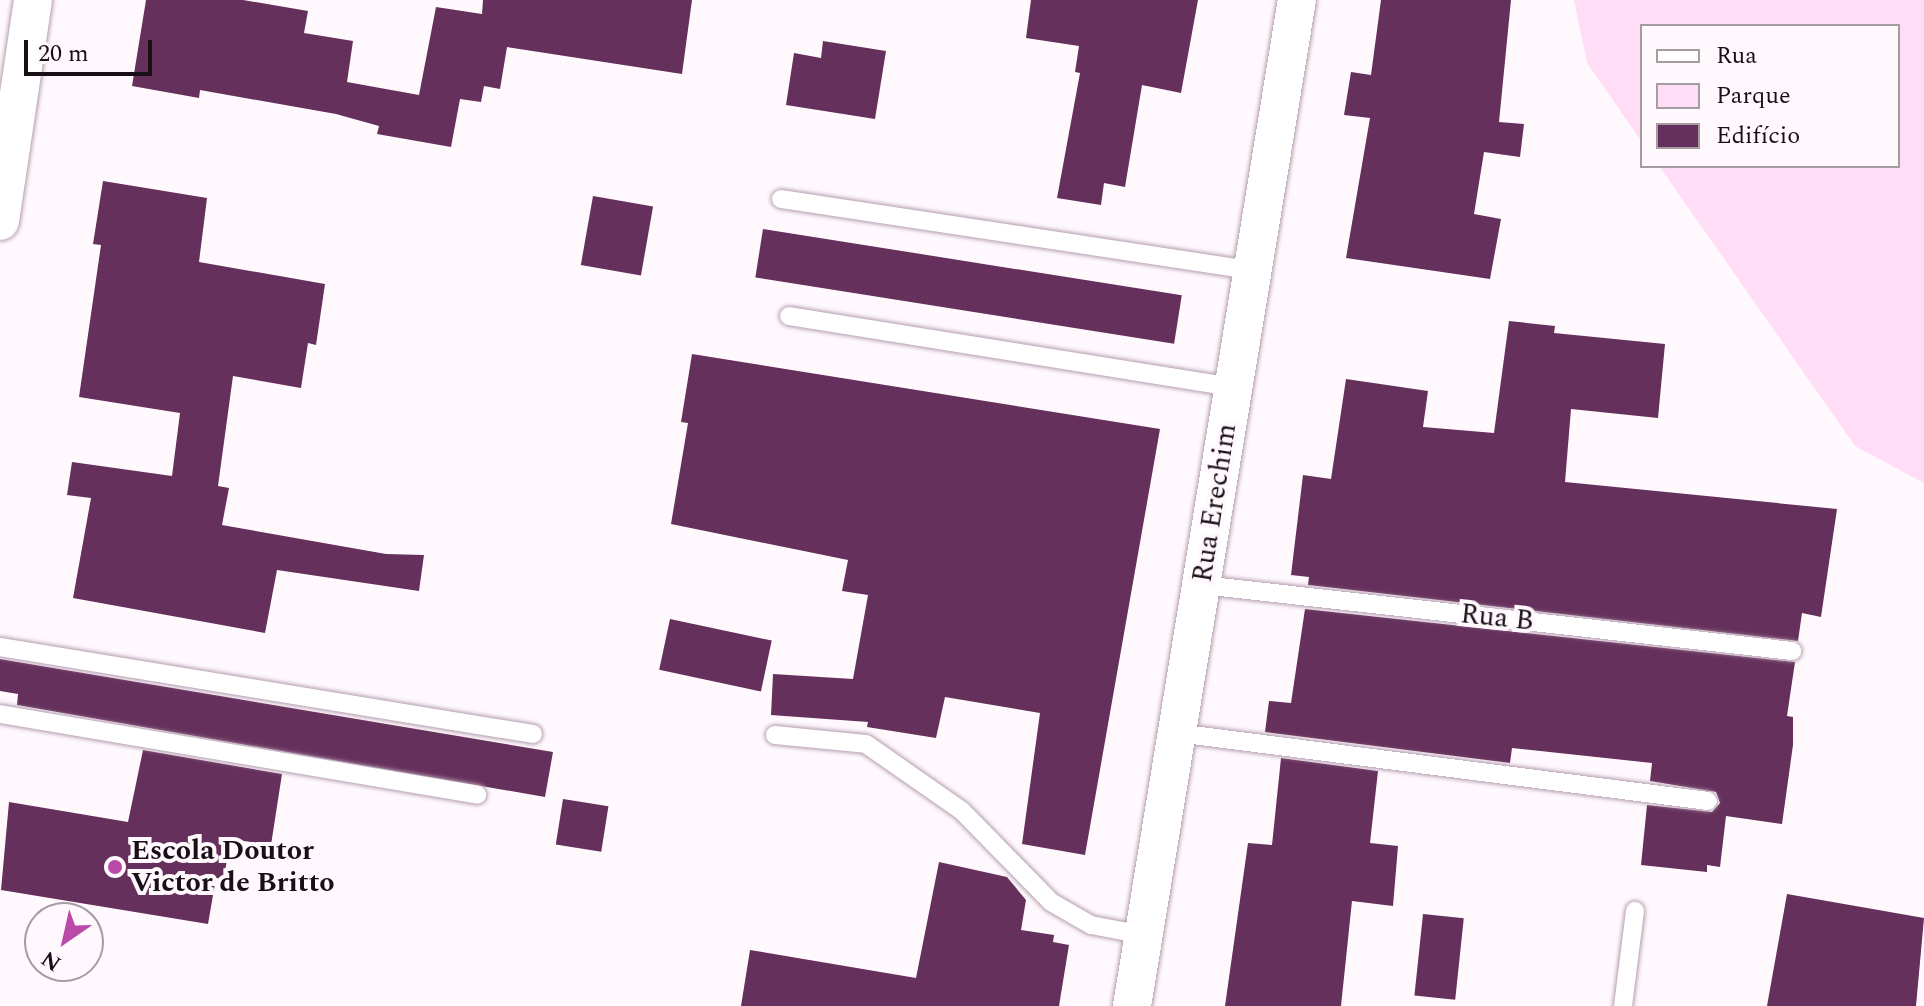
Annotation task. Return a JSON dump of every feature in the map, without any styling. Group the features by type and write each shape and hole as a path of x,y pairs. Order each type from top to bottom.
{"street":[{"path":"0,221 14,36 33,0"},
{"name":"Rua Erechim","path":"1132,1006 1297,0"}],"lane":[{"path":"781,199 1252,270"},
{"path":"789,316 1234,387"},
{"name":"Rua B","path":"1202,585 1792,651"},
{"path":"0,647 533,734"},
{"path":"0,714 477,795"},
{"path":"1177,733 1708,801"},
{"path":"775,735 866,744 962,811 1051,902 1091,925 1144,935"},
{"path":"1623,1006 1635,911"}],"green space":[{"path":"1574,0 1924,0 1924,483 1855,446 1660,168 1900,168 1900,24 1640,24 1640,139 1587,63"}],"building":[{"path":"146,0 243,0 308,11 304,33 353,41 347,82 419,95 436,7 482,14 483,0 692,0 682,74 507,47 500,89 484,86 481,102 460,99 451,147 377,134 379,126 336,114 200,90 199,98 132,86"},
{"path":"1031,0 1198,0 1181,93 1142,85 1125,187 1104,183 1101,205 1057,198 1080,73 1075,72 1079,46 1026,38"},
{"path":"1381,0 1511,0 1499,122 1524,124 1520,157 1484,152 1474,214 1501,219 1490,279 1346,258 1370,118 1344,115 1351,72 1371,75"},
{"path":"823,41 886,51 875,119 786,105 794,53 821,58"},
{"path":"103,181 207,198 199,262 325,284 316,345 308,343 301,388 233,376 218,486 229,488 222,525 386,554 424,555 419,591 277,570 265,633 73,598 91,498 67,495 72,462 172,476 180,413 79,397 101,245 93,244"},
{"path":"593,196 653,207 641,276 581,265"},
{"path":"763,229 1182,295 1174,344 755,277"},
{"path":"1509,321 1555,326 1554,333 1665,344 1658,418 1571,409 1565,482 1837,509 1821,617 1802,613 1798,641 1308,585 1309,577 1291,575 1303,475 1331,479 1346,379 1428,391 1423,427 1494,433"},
{"path":"692,354 1160,429 1085,855 1022,844 1040,713 945,697 936,738 867,727 868,722 771,715 773,674 853,679 868,595 842,591 848,560 671,524 688,423 681,422"},
{"path":"1305,609 1795,662 1787,716 1793,717 1793,745 1782,824 1726,816 1720,867 1707,865 1707,872 1641,865 1647,805 1712,812 1720,803 1716,792 1650,781 1652,763 1512,748 1510,763 1265,732 1269,701 1291,703"},
{"path":"670,619 772,641 761,691 659,670"},
{"path":"0,659 553,752 545,797 17,705 18,694 0,691"},
{"path":"143,750 282,774 271,845 230,839 224,879 216,878 208,924 104,907 104,902 74,902 1,890 9,802 128,822"},
{"path":"1281,758 1378,771 1370,843 1398,846 1393,906 1352,901 1341,1006 1225,1006 1248,843 1272,845"},
{"path":"563,799 608,806 601,852 556,844"},
{"path":"939,862 1007,877 1026,900 1021,930 1054,935 1053,942 1069,945 1059,1006 741,1006 750,950 916,978"},
{"path":"1787,894 1924,918 1916,1006 1767,1006"},
{"path":"1423,914 1464,918 1455,1000 1414,996"}],"place":[{"name":"Escola Doutor Victor de Britto","path":"115,867"}]}
